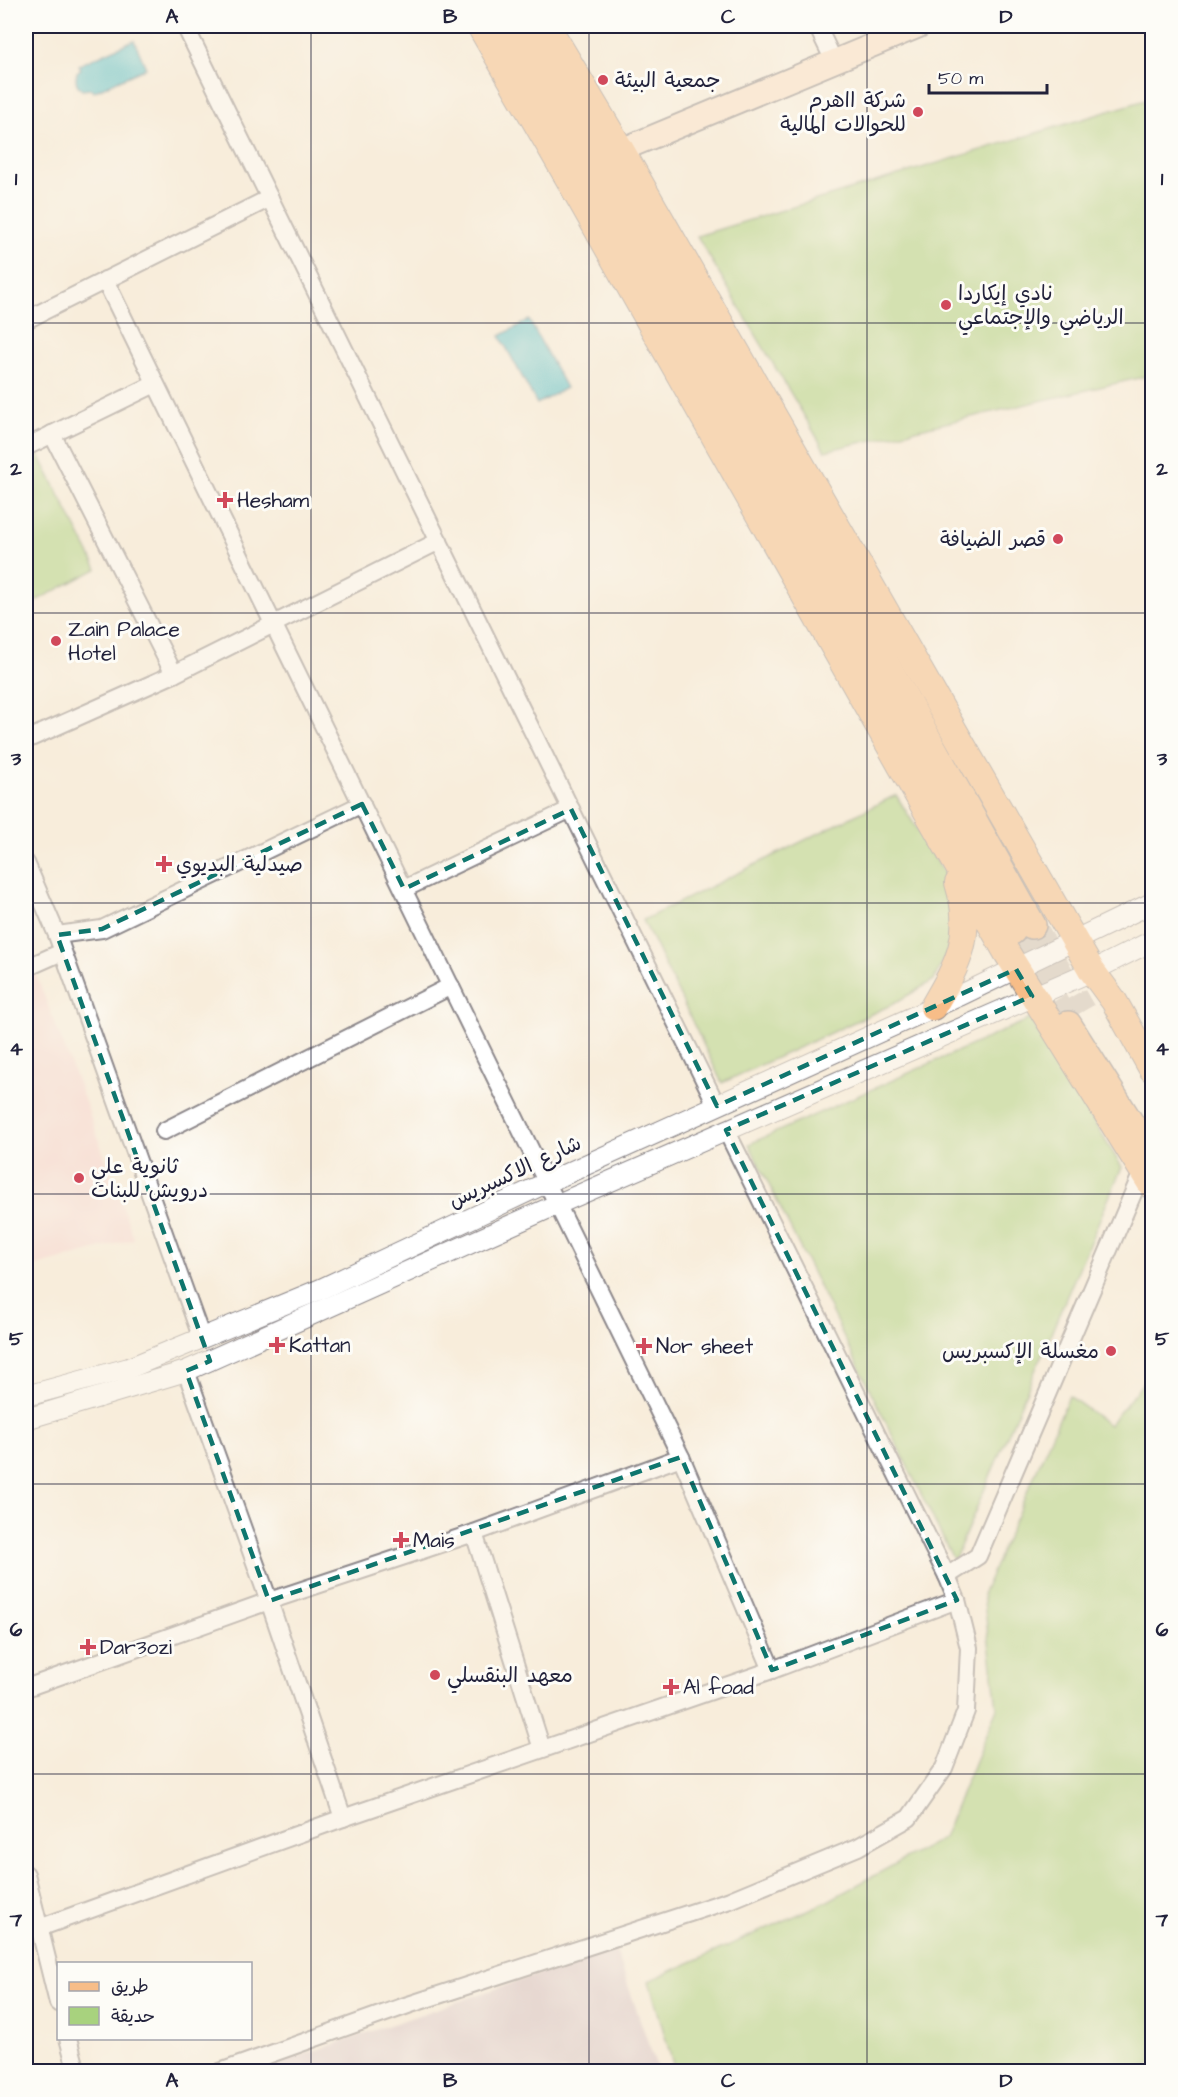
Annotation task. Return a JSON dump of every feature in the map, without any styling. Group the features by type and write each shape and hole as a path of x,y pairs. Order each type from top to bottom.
{"highway":[{"path":"499,26 1022,928 660,261 525,26"},
{"path":"1149,1171 1075,1019 1152,1128"}],"main road":[{"path":"480,26 1016,969 1149,1171"},
{"path":"547,26 621,150 1075,942 1092,971 1114,1001 1152,1069"},
{"path":"621,150 919,26"},
{"path":"933,1007 954,972 965,932 964,904 948,848"}],"street":[{"path":"185,26 717,1106"},
{"path":"817,26 834,61"},
{"path":"26,320 270,198"},
{"path":"105,280 681,1457 772,1670"},
{"path":"26,447 155,384"},
{"path":"52,434 174,674"},
{"path":"26,740 174,674 439,541"},
{"path":"57,935 102,929 362,804"},
{"path":"404,889 570,808"},
{"path":"26,863 57,935 202,1339"},
{"name":"شارع الاكسبريس","path":"26,1396 129,1368 321,1289 548,1182 1075,942 1152,903"},
{"path":"26,1419 186,1371 558,1204 1092,971 1152,941"},
{"path":"26,968 62,952"},
{"path":"164,1131 451,986"},
{"path":"220,2072 408,2006 730,1900 858,1847 909,1818 944,1768 966,1711 969,1648 957,1600 726,1131"},
{"path":"947,1576 978,1556 1149,1171"},
{"path":"186,1371 269,1601 343,1818"},
{"path":"26,1688 269,1601 474,1533 681,1457"},
{"path":"474,1533 542,1749"},
{"path":"39,1928 343,1818 772,1670 957,1600"},
{"path":"26,1874 57,1999"},
{"path":"69,2040 77,2072"}],"highlighted area":[{"path":"362,804 404,889 571,809 717,1106 1016,969 1032,996 726,1130 957,1600 772,1670 681,1457 269,1601 186,1371 210,1361 57,935 102,929"}],"shaded area":[{"path":"35,972 86,1104 134,1239 26,1269 26,976"},
{"path":"615,1948 658,2071 255,2071"}],"green space":[{"name":"نادي إيكاردا الرياضي والإجتماعي","path":"1152,98 1152,375 825,451 697,236"},
{"path":"39,455 97,569 26,606 26,462"},
{"path":"896,795 945,874 957,910 950,945 934,980 893,1004 722,1083 643,920"},
{"path":"1030,1019 1122,1167 954,1561 749,1144"},
{"path":"1152,1372 1152,2064 1128,2072 675,2071 649,1981 826,1902 943,1838 997,1708 983,1593 1069,1396 1109,1425"}],"water":[{"path":"134,40 146,68 93,92 91,89 82,90 78,86 76,78 77,72 81,69 79,65"},
{"path":"529,320 566,388 537,404 500,336"}],"tunnel":[{"path":"1032,925 1082,1012"},
{"path":"1012,931 1068,1025"}],"place":[{"name":"جمعية البيئة","path":"603,80"},
{"name":"شركة ااهرم للحوالات المالية","path":"918,112"},
{"name":"نادي إيكاردا الرياضي والإجتماعي","path":"946,305"},
{"name":"Hesham","path":"225,500"},
{"name":"قصر الضيافة","path":"1058,539"},
{"name":"Zain Palace Hotel","path":"56,641"},
{"name":"صيدلية البديوي","path":"164,864"},
{"name":"ثانوية علي درويش للبنات","path":"79,1178"},
{"name":"Kattan","path":"277,1345"},
{"name":"Nor sheet","path":"644,1346"},
{"name":"مغسلة الإكسبريس","path":"1111,1351"},
{"name":"Mais","path":"401,1540"},
{"name":"Dar3ozi","path":"88,1647"},
{"name":"معهد البنقسلي","path":"435,1675"},
{"name":"Al foad","path":"671,1687"}]}
